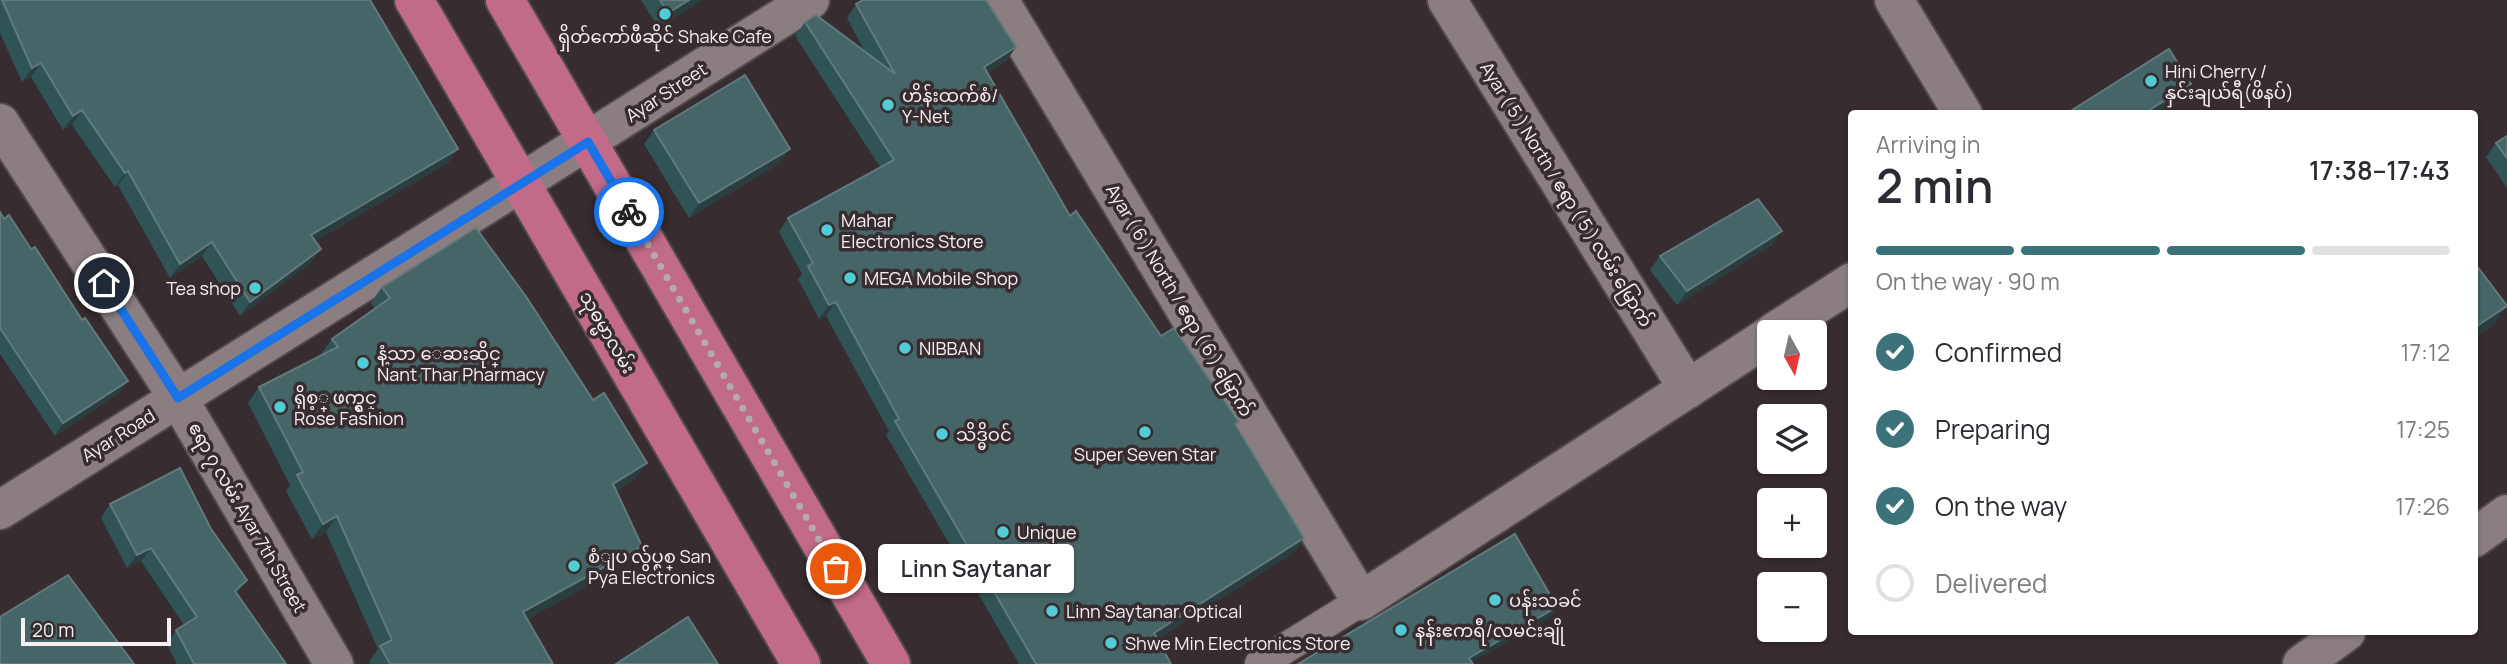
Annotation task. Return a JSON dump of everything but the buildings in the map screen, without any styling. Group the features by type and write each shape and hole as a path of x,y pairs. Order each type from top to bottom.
{"main road":[{"name":"သုဓမ္မာလမ်း","path":"414,0 801,664"},
{"path":"505,0 891,664"}],"street":[{"name":"Ayar Street","path":"523,185 810,0"},
{"name":"Ayar ( 6 ) North / ဧရာ ( 6 ) မြောက်","path":"999,0 1361,601"},
{"name":"Ayar ( 5 ) North / ဧရာ ( 5 ) လမ်း မြောက်","path":"1447,0 1688,388"},
{"path":"1894,0 1961,110"},
{"name":"ဧရာ ၇ လမ်း Ayar 7th Street","path":"0,123 178,398 334,664"},
{"name":"Ayar Road","path":"0,510 330,301 523,185"},
{"path":"1793,320 1848,285"},
{"path":"1361,601 1757,344"},
{"path":"2478,535 2507,514"},
{"path":"2302,664 2342,635"}],"lane":[{"path":"1260,664 1361,601"}],"way so far":[{"path":"629,212 836,569"}],"place":[{"name":"ရှိတ်ကော်ဖီဆိုင် Shake Cafe","path":"665,14"},
{"name":"Hini Cherry / နှင်းချယ်ရီ(ဖိနပ်)","path":"2151,81"},
{"name":"ဟိန်းထက်စံ/ Y-Net","path":"888,105"},
{"name":"Mahar Electronics Store","path":"827,230"},
{"name":"MEGA Mobile Shop","path":"850,278"},
{"name":"Tea shop","path":"255,288"},
{"name":"NIBBAN","path":"905,348"},
{"name":"နံ့သာ ေဆးဆိုင္ Nant Thar Pharmacy","path":"363,363"},
{"name":"ရိုစ့္ ဖက္ရွင္ Rose Fashion","path":"280,407"},
{"name":"Super Seven Star","path":"1145,432"},
{"name":"သိဒ္ဓိဝင်","path":"942,434"},
{"name":"Unique","path":"1003,532"},
{"name":"စံျပ လ်ွပ္စစ္ San Pya Electronics","path":"574,566"},
{"name":"Linn Saytanar","path":"836,569"},
{"name":"ပန်းသခင်","path":"1495,600"},
{"name":"Linn Saytanar Optical","path":"1052,611"},
{"name":"နန်းဧကရီ/လမင်းချို","path":"1401,630"},
{"name":"Shwe Min Electronics Store","path":"1111,643"}],"route":[{"path":"104,283 178,398 588,142 629,212"}]}
